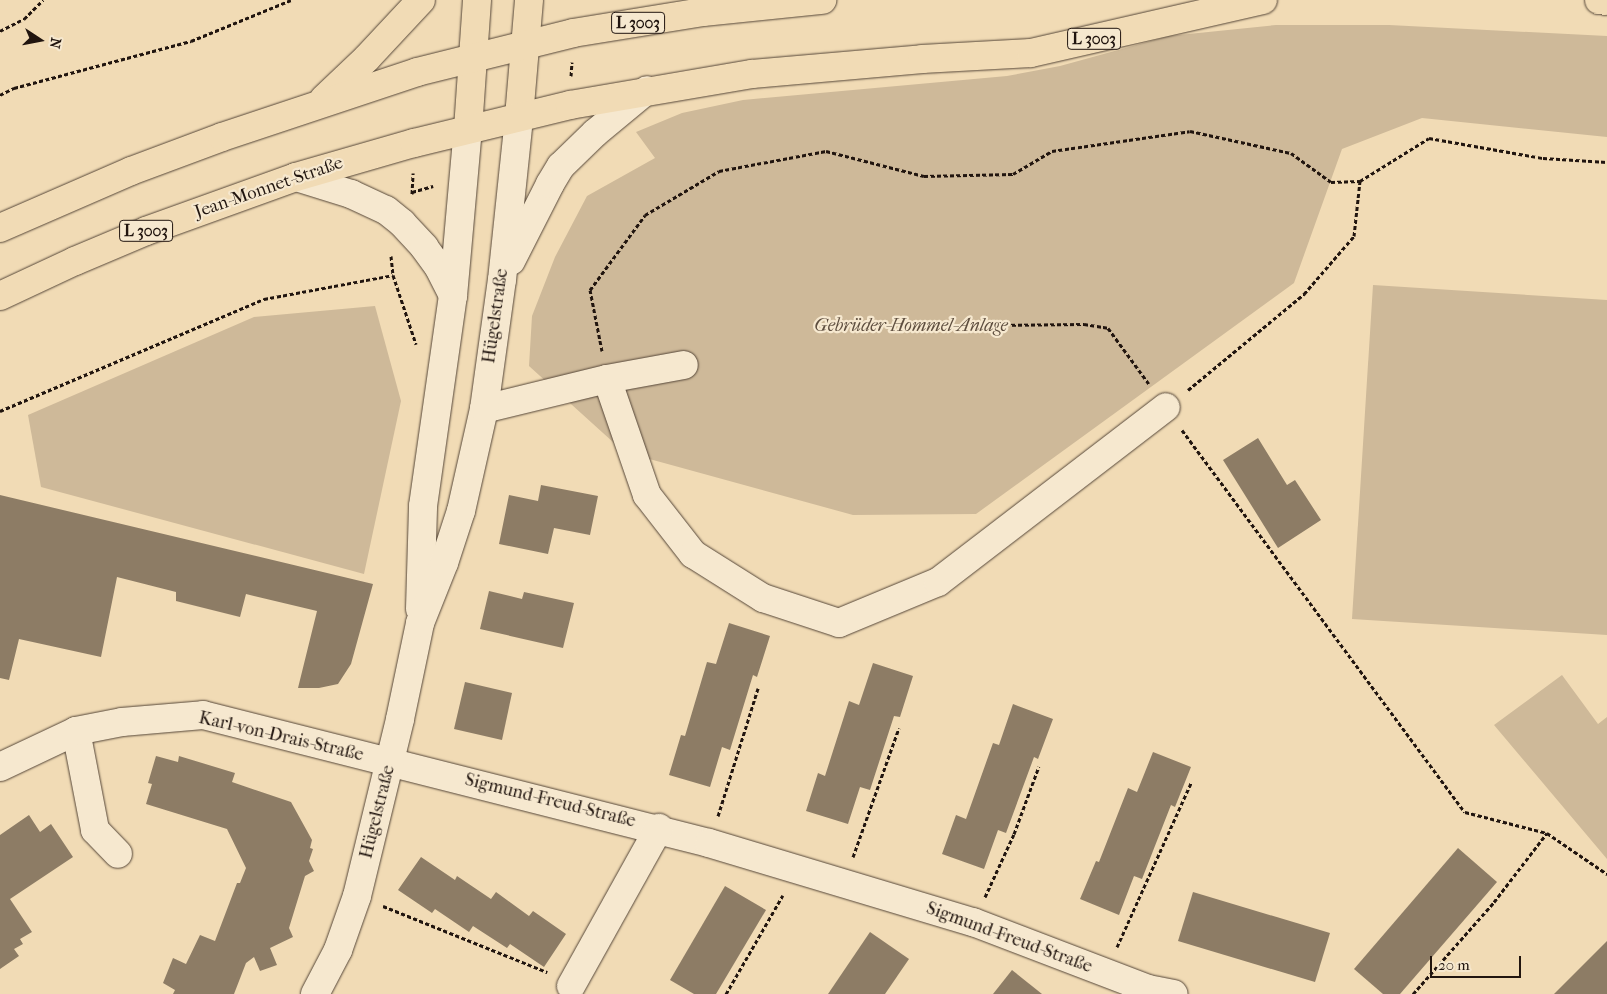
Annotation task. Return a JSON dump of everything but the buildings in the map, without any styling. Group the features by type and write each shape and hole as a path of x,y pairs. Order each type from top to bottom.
{"main road":[{"path":"317,105 368,58 421,0"},
{"name":"Hügelstraße","path":"468,130 477,0"},
{"name":"Hügelstraße","path":"519,117 529,0"},
{"path":"654,0 703,12"},
{"name":"L 3003","path":"0,228 131,171 222,137 417,72 573,33 703,12 822,0"},
{"name":"L 3003","path":"519,117 647,90 752,74 922,59 1031,53 1263,0"},
{"path":"1599,0 1607,0"},
{"name":"Jean-Monnet-Straße","path":"0,296 75,260 146,231 296,177 519,117"}],"street":[{"path":"502,280 535,211 561,166 595,133 647,90"},
{"name":"Hügelstraße","path":"315,994 338,950 357,896 390,762 420,623 444,563 461,512 484,409 502,280 519,117"},
{"name":"Hügelstraße","path":"420,623 420,561 423,506 453,296 468,130"},
{"path":"296,177 351,194 386,210 402,223 424,247 439,268 453,296"},
{"path":"484,409 607,379 684,365"},
{"path":"607,379 648,494 693,554 763,598 839,623 938,582 1166,408"},
{"name":"Karl-von-Drais-Straße","path":"0,766 76,732 122,722 203,715 390,762"},
{"path":"76,732 95,830 118,854"},
{"name":"Sigmund-Freud-Straße","path":"390,762 659,828 798,869 973,922 1112,981 1174,994"},
{"path":"571,984 659,828"}],"path":[{"path":"0,31 24,19 43,0"},
{"path":"0,95 14,88 191,41 290,0"},
{"path":"607,379 590,290 645,215 719,171 826,151 924,176 1013,174 1052,151 1190,131 1291,153 1331,182 1360,181 1429,138 1543,158 1607,162"},
{"path":"413,164 412,192 437,184"},
{"path":"1166,408 1304,294 1354,236 1360,181"},
{"path":"0,411 264,299 393,275 417,348"},
{"path":"979,325 1084,324 1108,328 1340,639 1465,812 1546,833 1607,874"},
{"path":"709,843 758,688"},
{"path":"843,883 899,728"},
{"path":"973,922 1014,834 1039,766"},
{"path":"1112,981 1192,783"},
{"path":"1413,994 1494,902 1546,833"},
{"path":"726,994 798,869"},
{"path":"357,896 571,984"}],"green space":[{"name":"Gebrüder-Hommel-Anlage","path":"1276,25 1389,25 1607,36 1607,137 1422,118 1342,149 1294,283 976,514 853,515 624,452 529,366 532,316 555,257 587,196 655,158 636,132 682,113 743,100 1007,76 1060,66 1169,36"},
{"path":"1373,285 1607,300 1607,635 1352,619"},
{"path":"375,306 401,401 364,574 41,487 28,415 254,317"},
{"path":"1562,675 1598,724 1607,717 1607,859 1494,725"}]}
